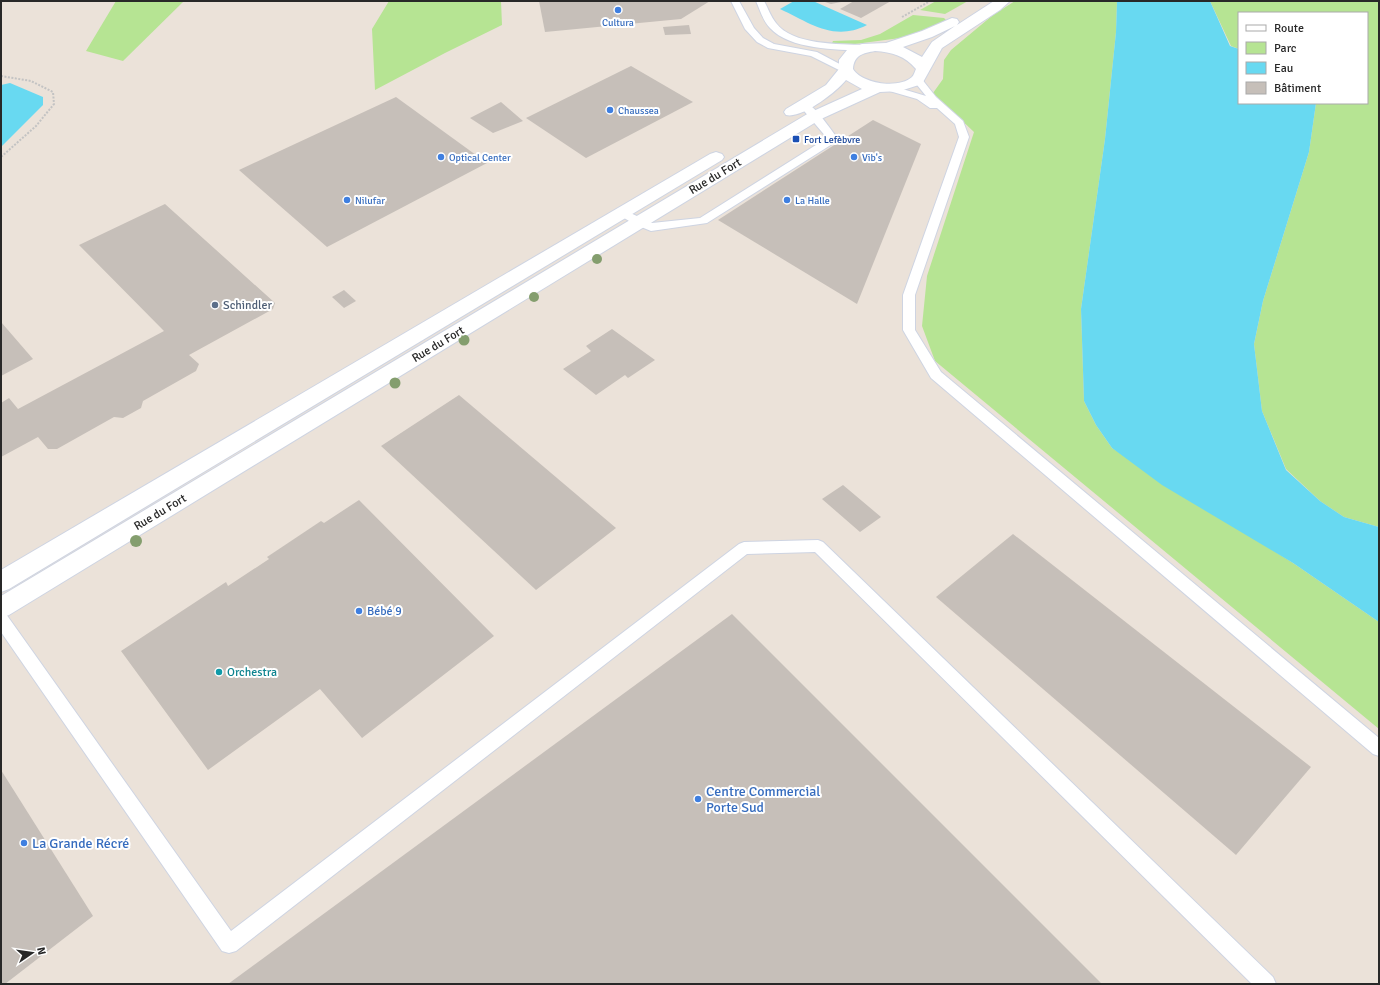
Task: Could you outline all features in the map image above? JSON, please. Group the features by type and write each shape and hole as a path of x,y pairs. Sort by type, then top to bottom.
{"main road":[{"name":"Rue du Fort","path":"884,88 858,81 846,70 845,64 848,57 864,48 889,47 927,34 987,1"},
{"path":"921,73 936,46 1003,1"},
{"name":"Rue du Fort","path":"809,110 884,88 910,85 921,73 919,60 912,54 889,47"},
{"name":"Rue du Fort","path":"1,608 630,218 809,110 831,88 846,70"},
{"name":"Rue du Fort","path":"1,582 630,218"}],"lane":[{"path":"735,1 748,25 760,40 771,46 814,54 846,70"},
{"path":"760,1 773,26 790,38 822,45 864,48"},
{"path":"921,73 933,99 961,127 964,137 908,295 909,330 936,375 1379,748"},
{"path":"884,88 920,97 951,117"},
{"path":"630,218 651,227 703,221 833,139 809,110"},
{"path":"1,619 230,944 744,548 818,546 1266,984"}],"path":[{"path":"1,76 31,81 53,92 54,104 36,126 1,156"}],"green space":[{"path":"116,1 184,1 123,61 86,51"},
{"path":"389,1 501,1 502,25 375,90 372,29"},
{"path":"936,1 968,1 945,14 920,10"},
{"path":"1015,1 1117,1 1116,32 1105,139 1081,309 1084,401 1096,425 1112,448 1293,563 1379,622 1379,729 935,361 922,326 927,276 974,132 933,93 943,79 944,60 951,50 993,15"},
{"path":"1210,1 1379,1 1379,527 1344,517 1320,501 1286,469 1262,411 1254,344 1263,301 1309,152 1316,104 1368,104 1368,12 1238,12 1238,49 1231,46"},
{"path":"913,15 944,18 947,21 908,37 855,44 832,43 833,41 861,40 880,34"}],"water":[{"path":"794,1 813,1 867,25 855,30 844,32 822,29 780,9"},
{"path":"1117,1 1210,1 1230,46 1238,49 1238,104 1316,104 1309,152 1263,301 1254,344 1262,411 1286,470 1320,501 1344,517 1379,527 1379,622 1293,563 1162,485 1112,448 1096,425 1084,401 1081,309 1105,139 1116,32"},
{"path":"10,83 43,97 43,105 1,147 1,85"}],"building":[{"name":"Cultura","path":"539,1 710,1 681,19 545,32"},
{"path":"822,1 846,1 831,4"},
{"path":"854,1 891,1 861,18 840,9"},
{"path":"689,25 691,34 665,35 663,27"},
{"name":"Chaussea","path":"631,66 693,102 586,158 526,118"},
{"path":"396,97 487,163 327,247 239,170"},
{"path":"501,102 523,121 493,133 470,118"},
{"path":"873,120 921,144 857,304 718,220"},
{"path":"165,204 275,303 273,309 189,355 199,364 196,371 143,401 141,408 123,418 114,417 57,449 48,449 38,437 1,457 1,403 9,398 18,409 164,331 79,245"},
{"path":"344,290 356,301 344,308 332,297"},
{"path":"1,322 33,359 1,376"},
{"path":"612,329 655,360 628,378 625,375 596,395 563,369 591,351 586,346"},
{"path":"459,395 616,528 536,590 381,446"},
{"path":"843,485 881,517 860,532 822,499"},
{"name":"Bébé 9","path":"359,500 494,636 362,738 320,689 208,770 121,651 226,582 228,586 269,559 267,557 321,521 324,523"},
{"path":"1013,534 1311,767 1236,855 936,597"},
{"name":"Centre Commercial Porte Sud","path":"732,614 1102,984 228,984"},
{"name":"La Grande Récré","path":"1,770 93,916 5,984 1,984"}],"place":[{"name":"Cultura","path":"618,10"},
{"name":"Chaussea","path":"610,110"},
{"name":"Fort Lefèbvre","path":"796,139"},
{"name":"Optical Center","path":"441,157"},
{"name":"Vib's","path":"854,157"},
{"name":"Nilufar","path":"347,200"},
{"name":"La Halle","path":"787,200"},
{"name":"Schindler","path":"215,305"},
{"name":"Bébé 9","path":"359,611"},
{"name":"Orchestra","path":"219,672"},
{"name":"Centre Commercial Porte Sud","path":"698,799"},
{"name":"La Grande Récré","path":"24,843"}]}
